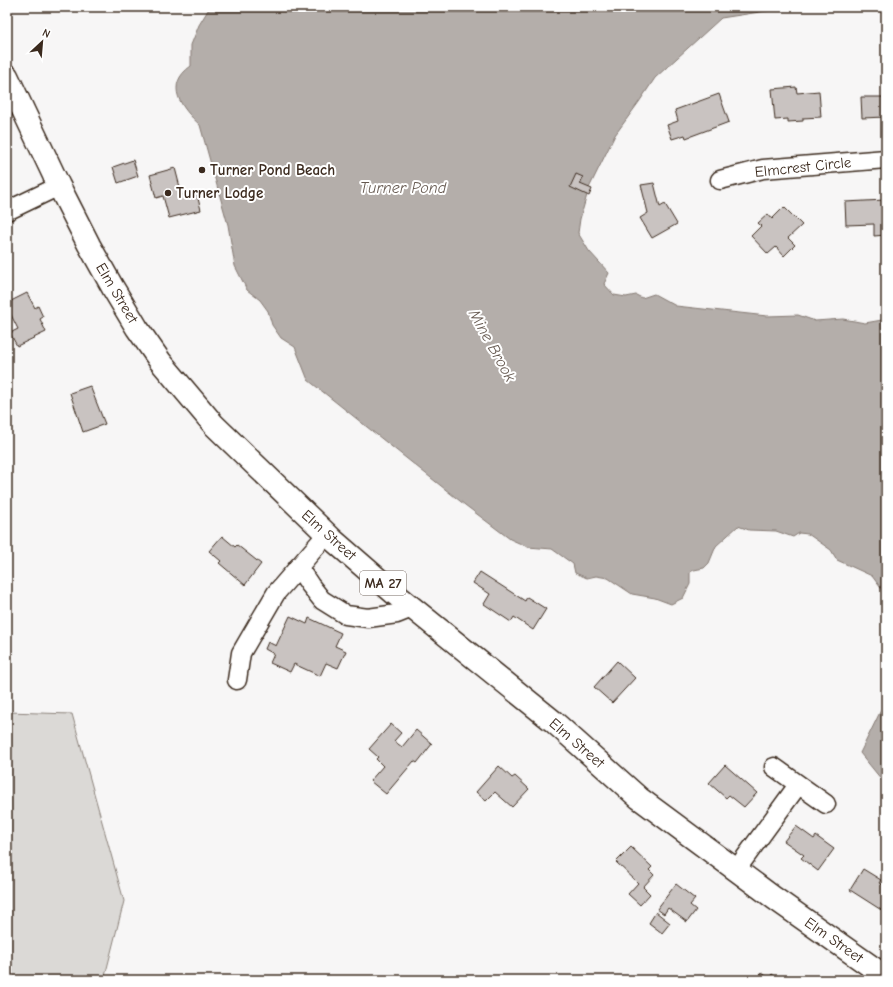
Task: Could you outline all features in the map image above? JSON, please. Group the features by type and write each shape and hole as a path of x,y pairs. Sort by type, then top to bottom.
{"main road":[{"name":"Elm Street","path":"7,76 59,186 113,288 137,328 160,361 214,425 327,534 412,608 554,722 639,798 736,870 886,977"}],"street":[{"name":"Elmcrest Circle","path":"720,180 764,169 886,158"},
{"path":"7,211 59,186"},
{"path":"237,680 241,653 276,593 327,534"},
{"path":"298,567 322,600 346,615 368,618 397,614 412,608"},
{"path":"774,767 826,804"},
{"path":"736,870 798,785"}],"shaded area":[{"path":"7,712 72,714 124,901 104,980 7,980"}],"water":[{"name":"Turner Pond","path":"210,7 792,7 721,18 655,78 615,135 589,188 580,219 578,233 589,251 609,273 604,284 614,295 626,297 636,295 642,298 654,294 676,306 767,316 798,315 815,321 843,319 865,323 886,320 886,595 872,576 837,560 831,550 808,534 799,533 793,537 776,531 749,530 738,526 716,546 709,563 704,568 690,572 690,584 683,598 671,604 655,598 632,594 608,578 596,576 587,578 575,573 573,564 552,549 528,547 510,539 308,380 295,347 281,338 272,325 268,311 260,300 247,290 235,266 228,225 200,125 187,111 178,96 178,81 183,73 191,66 191,45 199,25"},
{"path":"886,700 886,785 860,753"}],"building":[{"path":"796,87 797,93 819,91 821,117 803,118 803,121 788,122 788,119 775,120 772,89"},
{"path":"719,94 729,122 686,138 685,135 672,139 667,125 678,121 675,110"},
{"path":"861,97 886,97 886,117 862,118"},
{"path":"133,160 138,176 118,183 113,167"},
{"name":"Turner Lodge","path":"175,168 182,195 196,191 201,210 169,218 163,196 156,198 150,175"},
{"path":"576,174 583,177 580,184 592,189 589,196 570,187"},
{"path":"654,183 660,207 665,204 677,224 652,238 640,218 648,213 641,185"},
{"path":"885,200 886,235 874,236 874,224 846,225 845,202"},
{"path":"784,207 802,225 788,238 795,245 784,256 776,247 768,254 751,236 761,226 758,223 768,214 772,219"},
{"path":"27,293 35,308 38,306 43,317 40,319 46,332 17,346 10,333 18,329 7,307 7,303"},
{"path":"90,386 105,424 83,432 70,393"},
{"path":"222,536 235,547 237,545 261,564 245,585 219,563 221,561 209,551"},
{"path":"480,572 525,601 527,597 546,609 533,630 514,617 511,622 484,604 490,594 473,583"},
{"path":"290,616 307,624 309,618 341,633 335,646 346,651 338,668 326,663 320,676 294,664 290,672 270,663 274,654 265,649 268,642 276,646"},
{"path":"617,661 635,678 612,703 594,687"},
{"path":"391,724 401,733 394,741 402,747 416,730 432,744 417,763 414,761 386,794 370,781 383,766 376,759 378,757 369,749"},
{"path":"725,765 757,793 744,807 729,795 726,798 709,783"},
{"path":"499,766 512,778 515,776 529,789 512,807 495,792 486,801 476,792"},
{"path":"796,826 814,839 816,836 834,849 818,871 801,858 804,855 784,841"},
{"path":"631,847 652,867 649,870 654,875 643,887 650,894 640,905 628,894 638,883 616,862"},
{"path":"863,869 881,880 879,883 886,887 886,913 850,890"},
{"path":"676,884 695,899 690,905 696,910 687,922 668,908 664,914 657,909"},
{"path":"656,912 670,923 662,933 649,923"},
{"path":"762,973 769,978 772,974 780,980 757,980"}],"place":[{"name":"Turner Pond Beach","path":"202,170"},
{"name":"Turner Lodge","path":"168,193"}],"water label":[{"name":"Mine Brook","path":"493,345"}]}
